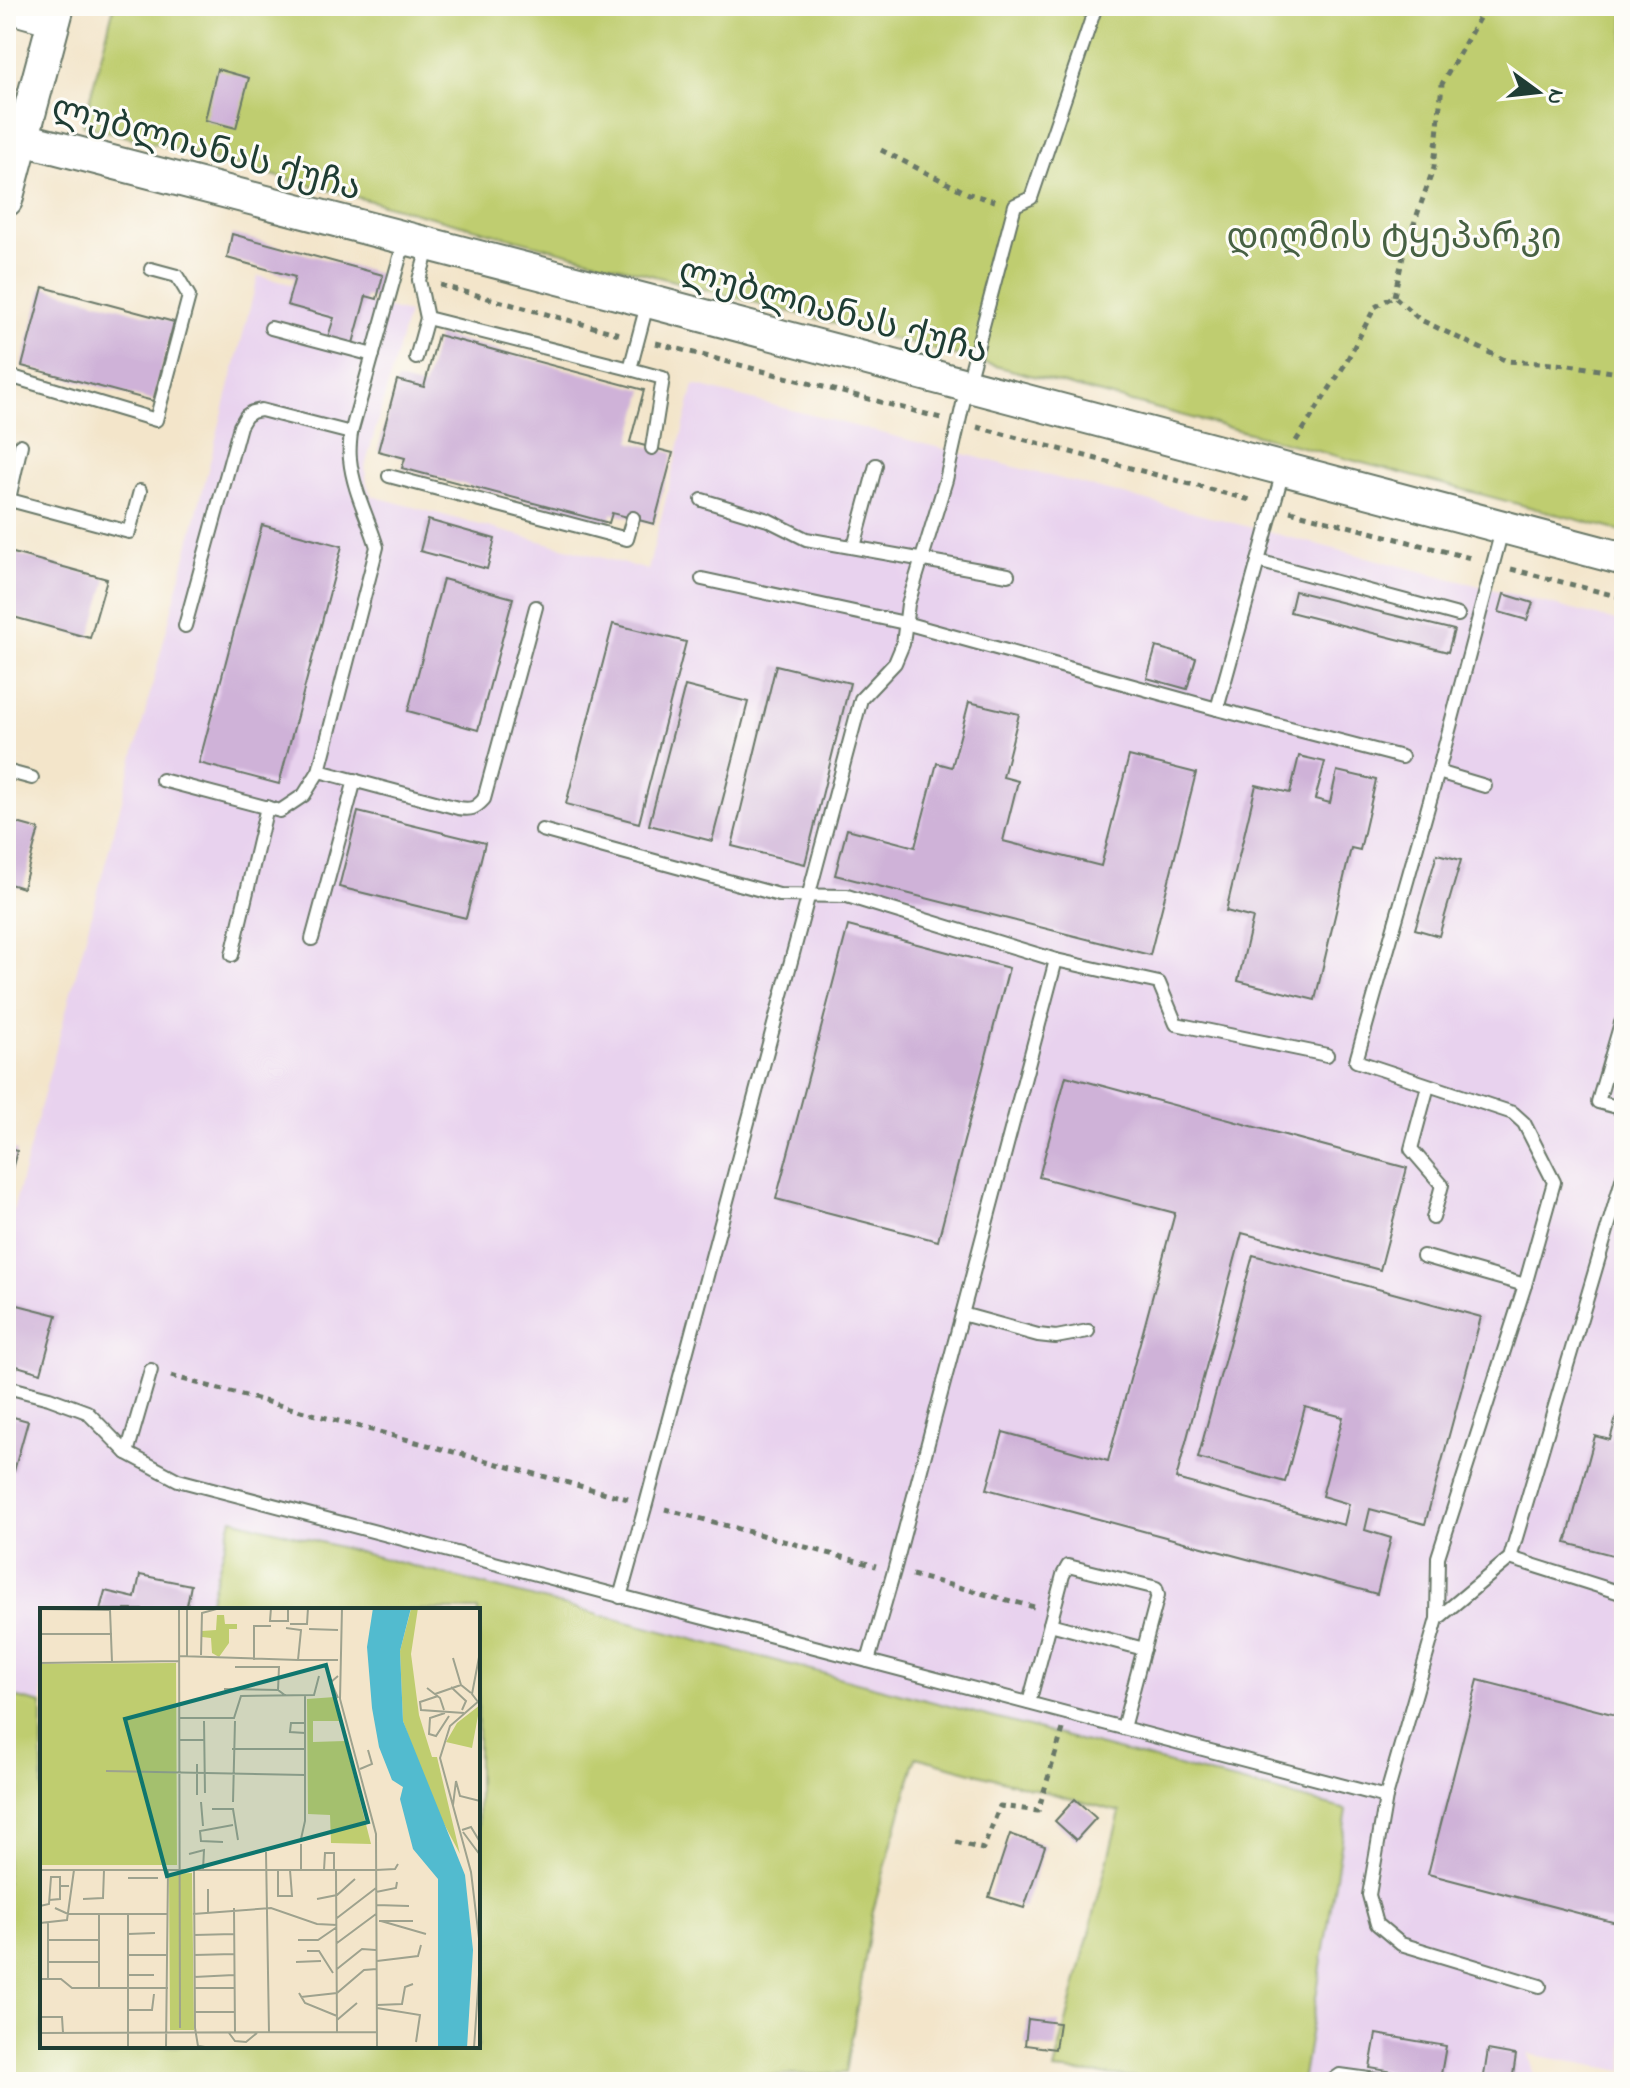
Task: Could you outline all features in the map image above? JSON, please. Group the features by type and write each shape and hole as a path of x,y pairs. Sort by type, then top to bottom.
{"street":[{"path":"6,200 56,12 7,6"},
{"name":"ლუბლიანას ქუჩა","path":"23,139 1624,559"}],"lane":[{"path":"620,1597 861,699 895,663 903,644 908,604 946,480 967,386 1015,205 1031,198 1096,6"},
{"path":"416,358 427,318 419,280 417,242"},
{"path":"162,780 280,811 304,795 319,771 377,547 353,476 349,457 351,433 373,355 417,242"},
{"path":"6,375 156,420 189,296 177,276 151,269"},
{"path":"630,369 648,301"},
{"path":"427,318 663,378 652,448"},
{"path":"271,328 373,355"},
{"path":"185,626 226,472 246,416 261,410 351,433"},
{"path":"21,445 7,499 129,532 140,491"},
{"path":"854,547 876,465"},
{"path":"1217,709 1284,468"},
{"path":"389,476 627,539 633,518"},
{"path":"702,500 768,520 806,539 1008,575"},
{"path":"1503,527 1356,1061 1513,1113 1524,1123 1554,1182 1525,1285 1438,1557 1437,1619 1386,1797 1369,1895 1377,1924 1401,1944 1540,1986"},
{"path":"1258,561 1458,615"},
{"path":"702,579 905,623 1402,757"},
{"path":"319,771 458,808 476,808 484,799 536,607"},
{"path":"6,771 32,778"},
{"path":"1438,772 1485,786"},
{"path":"312,939 355,780"},
{"path":"232,955 267,807"},
{"path":"542,830 779,895 847,896 1056,960 1159,983 1176,1024 1327,1055"},
{"path":"868,1661 1056,960"},
{"path":"1624,1024 1621,1023 1598,1102 1624,1109"},
{"path":"1428,1086 1411,1149 1442,1185 1433,1218"},
{"path":"1437,1619 1510,1558 1624,1173"},
{"path":"1423,1256 1525,1285"},
{"path":"962,1314 1038,1335 1056,1337 1088,1331"},
{"path":"127,1453 151,1370"},
{"path":"11,1388 87,1412 127,1453 178,1480 1386,1797"},
{"path":"1510,1558 1624,1594"},
{"path":"1029,1703 1068,1566 1153,1587 1158,1595 1123,1728"},
{"path":"1052,1618 1144,1649"},
{"path":"1330,2082 1340,2075 1391,2082"}],"path":[{"path":"1284,468 1292,448 1344,366 1375,307 1394,296 1404,252 1434,167 1442,84 1486,6"},
{"path":"881,150 969,194 1015,205"},
{"path":"419,280 1624,598"},
{"path":"1394,296 1419,319 1507,361 1569,365 1624,374"},
{"path":"151,1370 894,1571 1052,1618"},
{"path":"956,1842 983,1849 1000,1806 1038,1811 1068,1713"}],"shaded area":[{"path":"258,276 408,313 365,467 372,496 648,570 694,385 1624,623 1624,2071 1528,2054 1536,2082 1302,2082 1347,1810 233,1519 208,1608 40,1608 40,1704 6,1695 6,1237"}],"green space":[{"name":"დიღმის ტყეპარკი","path":"114,6 1624,6 1624,532 83,125"},
{"path":"232,1519 1347,1810 1302,2082 1196,2082 1054,2070 1120,1812 916,1757 873,1911 846,2073 556,2082 6,2082 6,1695 40,1704 40,2048 480,2048 480,1608 208,1608"}],"building":[{"path":"217,69 249,78 236,128 205,120"},
{"path":"232,234 383,275 377,299 366,296 352,347 327,340 334,318 287,305 295,277 227,258"},
{"path":"43,287 174,322 153,401 22,366"},
{"path":"438,335 644,390 630,442 673,453 654,524 612,513 609,523 402,468 405,458 378,451 397,380 424,387"},
{"path":"428,520 495,539 487,569 420,551"},
{"path":"262,525 342,546 279,784 199,763"},
{"path":"6,551 107,579 90,638 6,615"},
{"path":"443,579 513,598 478,730 408,711"},
{"path":"1295,591 1454,630 1448,652 1290,612"},
{"path":"1504,594 1533,603 1527,620 1499,612"},
{"path":"613,624 686,642 639,823 566,804"},
{"path":"1156,647 1196,658 1187,689 1147,678"},
{"path":"776,665 850,683 805,864 732,846"},
{"path":"685,686 748,702 712,841 649,825"},
{"path":"969,702 1019,714 1003,777 1018,781 1003,841 1101,866 1129,756 1196,773 1150,955 835,875 847,829 915,847 937,763 952,767"},
{"path":"1299,756 1325,762 1315,799 1330,803 1337,771 1376,780 1360,850 1351,848 1315,1000 1238,981 1253,918 1226,911 1256,785 1290,793"},
{"path":"358,812 485,843 466,918 339,887"},
{"path":"6,820 39,829 23,888 6,883"},
{"path":"1437,854 1461,860 1439,936 1415,929"},
{"path":"848,926 1009,968 938,1241 776,1199"},
{"path":"1066,1076 1407,1168 1380,1270 1242,1233 1176,1479 1344,1525 1349,1504 1322,1496 1343,1417 1305,1407 1285,1482 1198,1458 1253,1255 1481,1317 1425,1524 1370,1509 1365,1530 1391,1538 1377,1594 987,1489 1003,1432 1108,1461 1175,1213 1039,1177"},
{"path":"6,1148 17,1151 7,1187 6,1187"},
{"path":"6,1302 57,1315 41,1373 17,1366 7,1403"},
{"path":"1623,1392 1624,1558 1566,1543 1595,1436 1610,1440"},
{"path":"6,1415 28,1421 14,1471 6,1469"},
{"path":"140,1575 191,1585 186,1608 101,1608 105,1591 135,1598"},
{"path":"1478,1680 1624,1717 1624,1925 1428,1874"},
{"path":"1075,1799 1096,1818 1076,1840 1055,1821"},
{"path":"1010,1834 1045,1846 1024,1908 989,1897"},
{"path":"1028,2019 1059,2023 1055,2049 1025,2045"},
{"path":"1376,2034 1446,2046 1440,2080 1370,2068"},
{"path":"1488,2050 1516,2055 1512,2082 1483,2082"}]}
